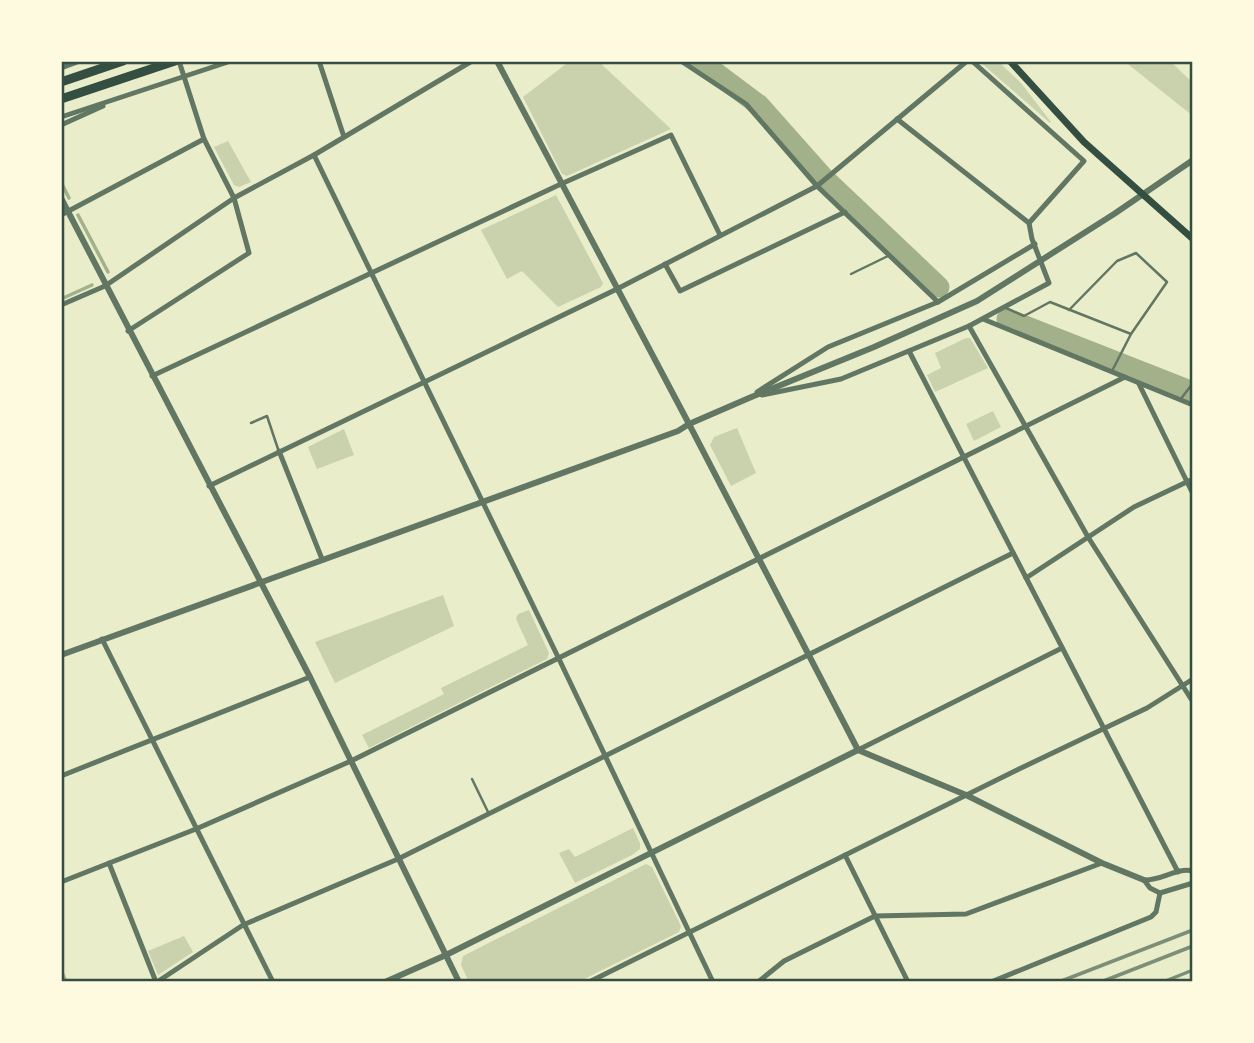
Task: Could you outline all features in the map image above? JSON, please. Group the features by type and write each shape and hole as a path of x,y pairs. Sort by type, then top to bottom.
{"highway":[{"path":"61,82 123,61"},
{"path":"61,99 177,61"}],"main road":[{"path":"1010,61 1084,142 1193,239"}],"street":[{"path":"61,68 80,61"},
{"path":"128,331 248,253 234,198 204,139 177,61"},
{"path":"61,117 231,61"},
{"path":"318,61 344,137"},
{"path":"61,305 105,286 234,198 314,155 472,61"},
{"path":"497,61 690,424 858,750 966,795 1102,863 1144,880 1159,879 1193,869"},
{"path":"681,61 746,104 845,212 939,302"},
{"path":"209,486 617,289 819,184 969,61 1084,161 1029,223"},
{"path":"61,125 127,95"},
{"path":"749,398 841,379 969,326 1049,283 1029,223 897,119"},
{"path":"152,376 671,135 720,235"},
{"path":"65,213 204,139"},
{"path":"314,155 713,982"},
{"path":"61,654 678,431 749,398 874,347 976,301 1114,214 1193,160"},
{"path":"61,198 65,213 310,677 459,982"},
{"path":"665,264 680,291 845,212"},
{"path":"749,398 828,347 939,302 1035,244"},
{"path":"983,319 1113,369 1138,383 1193,405"},
{"path":"969,326 1088,537 1193,702"},
{"path":"909,351 1180,871"},
{"path":"61,882 196,830 351,761 1125,377"},
{"path":"1138,383 1190,480 1193,494"},
{"path":"279,451 322,559"},
{"path":"1026,578 1134,508 1190,480"},
{"path":"108,863 156,982 243,925 398,859 1013,553"},
{"path":"102,639 273,982"},
{"path":"385,982 446,955 1062,648"},
{"path":"61,776 310,677"},
{"path":"589,982 1147,708 1193,678"},
{"path":"845,855 908,982"},
{"path":"758,982 784,961 875,916 966,914 1102,863"},
{"path":"1144,880 1150,888 1160,893 1193,883"},
{"path":"991,982 1151,917 1156,912 1160,893"}],"lane":[{"path":"1069,310 1116,261 1136,253 1167,282 1131,334 1113,369"},
{"path":"851,274 890,255"},
{"path":"1005,307 1024,316 1049,302 1131,334"},
{"path":"1181,400 1191,384"},
{"path":"251,423 267,416 279,451"},
{"path":"472,779 489,814"}],"green space":[{"path":"570,61 598,61 671,129 567,176 562,174 523,97"},
{"path":"979,61 998,61 1021,83 1051,122 1050,123"},
{"path":"1124,61 1170,61 1193,83 1193,116"},
{"path":"228,141 251,182 239,187 234,185 214,147"},
{"path":"556,195 603,283 601,287 558,307 522,271 507,279 481,230"},
{"path":"970,338 988,368 935,392 927,375 941,368 935,353"},
{"path":"993,411 1001,427 974,441 966,424"},
{"path":"737,428 756,473 731,486 710,445 714,437"},
{"path":"344,429 354,455 317,469 308,447"},
{"path":"443,595 454,626 335,683 315,642"},
{"path":"529,610 549,653 547,659 369,748 362,735 444,694 441,688 528,645 516,619 518,614"},
{"path":"633,828 640,849 575,883 559,853 569,849 575,857"},
{"path":"646,864 652,867 681,926 679,932 578,982 469,982 461,965 463,956"},
{"path":"184,936 193,952 158,975 148,951"}],"waterway":[{"path":"700,61 759,105 823,177 939,287"},
{"path":"61,182 69,198"},
{"path":"78,215 108,272"},
{"path":"61,299 92,285"},
{"path":"1007,319 1193,392"},
{"path":"61,970 66,982"}],"railway":[{"path":"1059,982 1193,930"},
{"path":"1101,982 1193,946"},
{"path":"1163,982 1193,970"}]}
